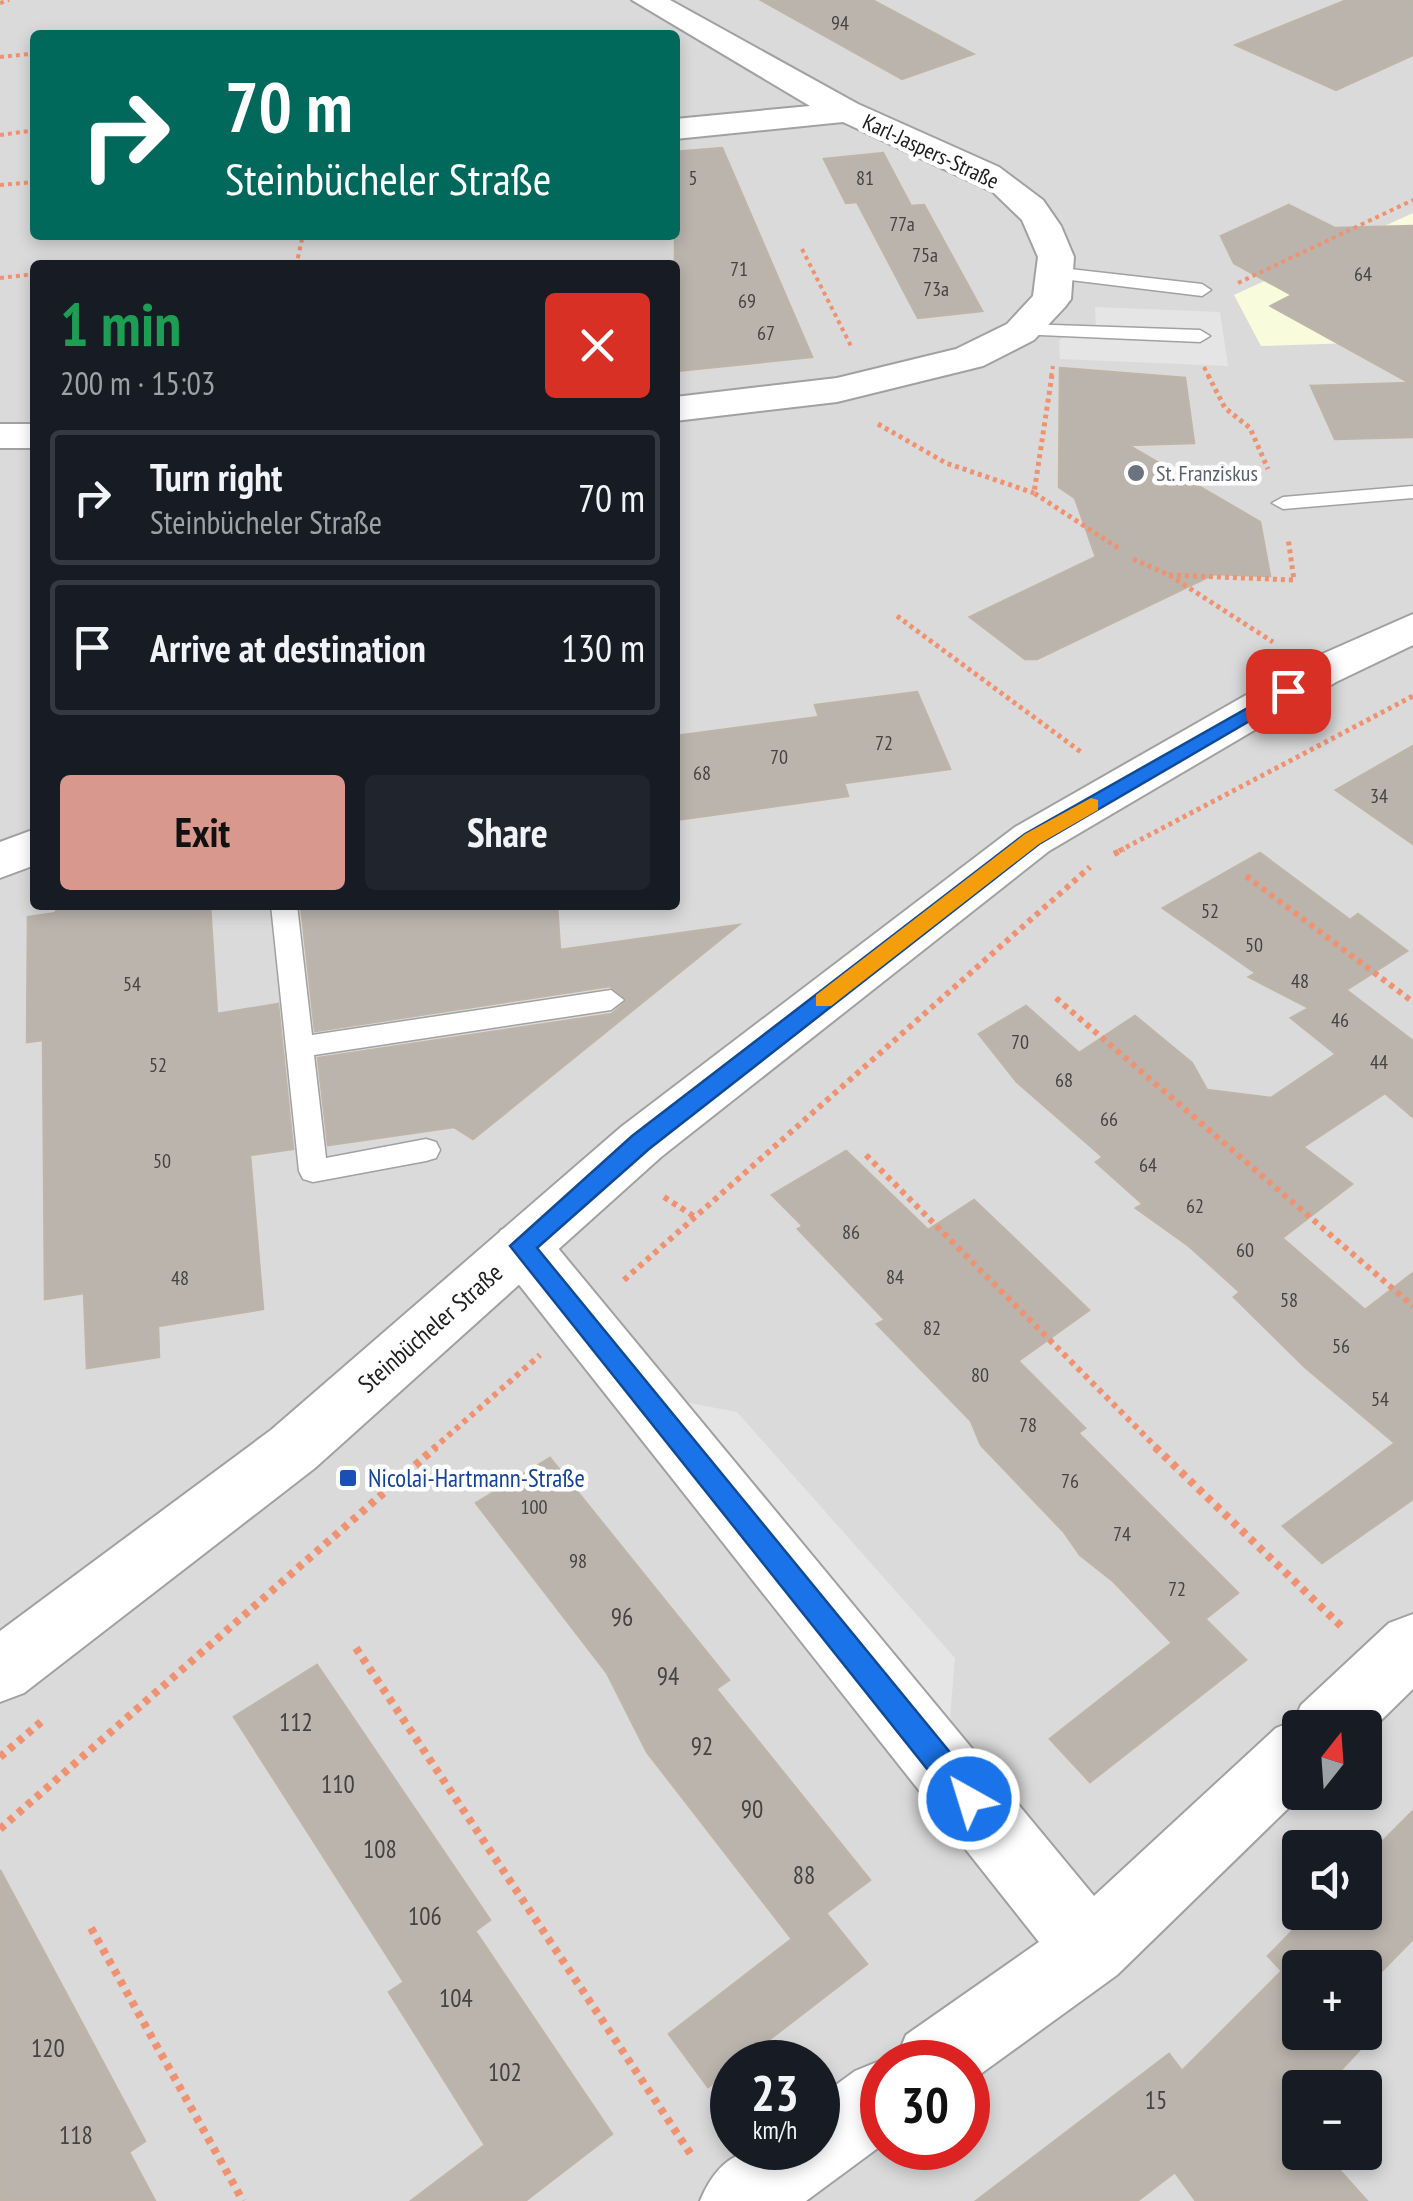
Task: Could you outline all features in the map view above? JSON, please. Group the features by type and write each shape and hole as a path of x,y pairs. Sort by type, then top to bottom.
{"street":[{"name":"Karl-Jaspers-Straße","path":"648,0 848,112 1007,186 1050,231 1060,274"},
{"path":"680,129 848,112"},
{"path":"680,408 825,394 948,367 1024,330 1053,302 1060,274"},
{"path":"0,436 30,436"},
{"name":"Steinbücheler Straße","path":"0,1671 293,1449 640,1142 1032,839 1320,672 1413,628"},
{"path":"0,861 30,848"},
{"path":"522,1246 1091,1950"},
{"path":"1344,1710 1400,1657"},
{"path":"964,2040 1091,1950 1282,1768"},
{"path":"720,2185 757,2170"}],"lane":[{"path":"1060,274 1202,290"},
{"path":"1024,330 1200,336"},
{"path":"1283,503 1413,492"},
{"path":"285,910 313,1171 426,1150"},
{"path":"299,1047 611,1000"}],"path":[{"path":"0,3 9,0"},
{"path":"0,57 30,54"},
{"path":"0,134 29,132"},
{"path":"0,185 30,182"},
{"path":"1202,290 1240,283 1413,200"},
{"path":"802,249 870,384"},
{"path":"0,278 30,275"},
{"path":"1169,575 1294,580 1283,503 1250,428 1225,408 1205,369 1200,336"},
{"path":"1034,493 1052,364"},
{"path":"825,394 946,463 1034,493 1118,548"},
{"path":"1133,559 1169,575 1320,672"},
{"path":"897,616 1126,785"},
{"path":"0,1830 1091,866 1413,696"},
{"path":"1246,876 1413,1002"},
{"path":"1056,998 1413,1306"},
{"path":"866,1154 1126,1418 1400,1657"},
{"path":"652,1209 680,1184"},
{"path":"356,1648 720,2185"},
{"path":"0,1757 45,1719"},
{"path":"91,1928 243,2201"}],"shaded area":[{"path":"0,0 1413,0 1413,2201 0,2201"},
{"path":"1413,213 1413,341 1261,346 1234,295"},
{"path":"1095,307 1220,312 1228,366 1060,359 1059,341 1075,325 1096,328"},
{"path":"658,1397 737,1412 955,1658 949,1731"}],"building":[{"path":"761,0 872,0 973,54 902,79"},
{"path":"1347,0 1413,0 1413,55 1336,90 1236,45"},
{"path":"722,148 812,357 680,370 680,260 675,260 675,240 680,240 680,152"},
{"path":"883,153 911,206 924,205 982,311 918,318 857,202 846,203 824,159"},
{"path":"1289,205 1335,228 1413,226 1413,437 1335,439 1311,386 1410,383 1271,306 1292,295 1234,263 1221,236"},
{"path":"1060,368 1185,378 1194,443 1128,445 1260,522 1270,576 1214,574 1037,659 1025,659 970,617 1096,557 1075,498 1059,487"},
{"path":"917,692 950,769 844,783 848,796 680,819 680,735 819,717 815,705"},
{"path":"1413,746 1413,844 1336,790"},
{"path":"1260,853 1350,920 1358,914 1407,951 1346,990 1413,1041 1413,1117 1385,1093 1303,1147 1352,1184 1282,1238 1365,1310 1413,1273 1413,1499 1322,1563 1283,1526 1395,1443 1305,1367 1234,1297 1240,1292 1189,1246 1136,1208 1143,1204 1096,1162 1103,1157 1016,1081 979,1034 1026,1006 1079,1053 1135,1016 1192,1063 1207,1090 1271,1098 1336,1054 1291,1018 1309,1008 1249,977 1256,973 1163,908"},
{"path":"210,910 217,1014 278,1004 293,1149 250,1155 263,1309 158,1326 159,1357 87,1368 84,1293 45,1299 43,1040 27,1042 28,917"},
{"path":"302,910 557,910 560,950 738,925 473,1139 454,1127 328,1145 318,1058 612,1014 628,1000 610,986 315,1031"},
{"path":"846,1151 928,1230 974,1200 1089,1310 1018,1361 1085,1428 1078,1433 1238,1593 1205,1619 1246,1660 1090,1782 1050,1739 1172,1643 1113,1581 1080,1555 1064,1532 981,1445 971,1421 877,1324 885,1320 798,1229 803,1226 772,1195"},
{"path":"550,1458 729,1680 716,1689 870,1880 826,1913 867,1964 769,2040 710,2040 708,2087 669,2034 792,1939 647,1752 607,1673 476,1503"},
{"path":"317,1665 490,1920 475,1931 612,2134 525,2201 411,2201 485,2145 389,1992 404,1982 234,1717"},
{"path":"1413,1811 1413,1939 1382,1971 1382,1950 1282,1950 1282,1971 1268,1956 1293,1930 1382,1930 1382,1842"},
{"path":"0,1870 145,2141 129,2152 155,2201 0,2201"},
{"path":"1282,1971 1282,2050 1359,2050 1341,2070 1282,2070 1282,2170 1339,2170 1367,2201 1196,2201 1175,2172 1137,2201 976,2201 1169,2054 1182,2071"}],"slow traffic":[{"path":"824,1000 1032,839 1091,805"}],"place":[{"name":"St. Franziskus","path":"1136,473"},
{"name":"Nicolai-Hartmann-Straße","path":"348,1478"}],"route":[{"path":"969,1799 522,1246 640,1142 1032,839 1288,691"}]}
